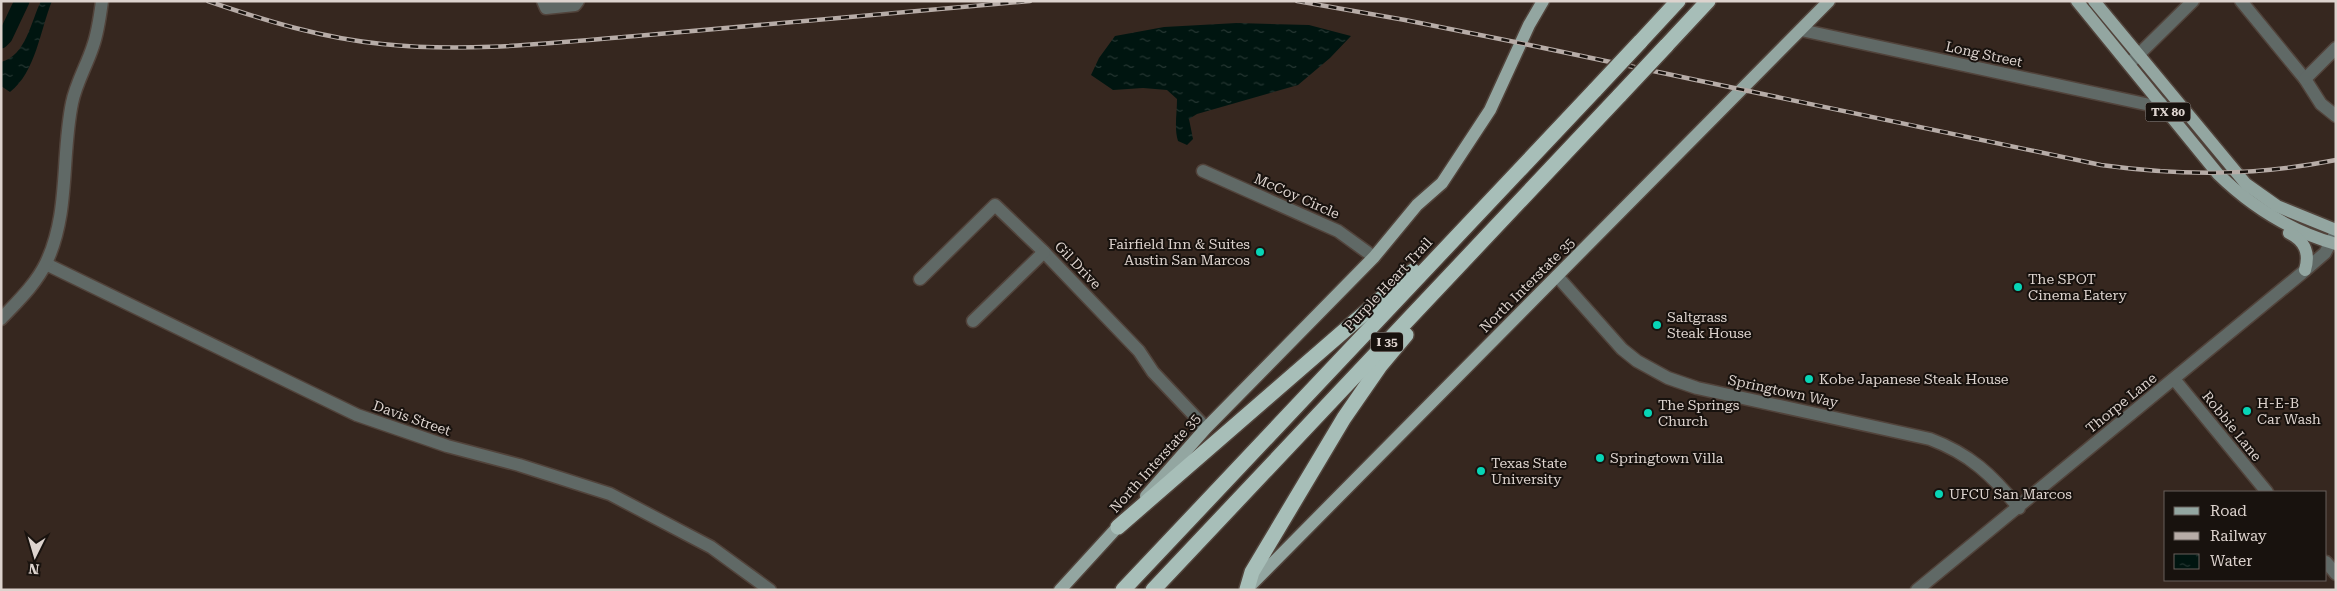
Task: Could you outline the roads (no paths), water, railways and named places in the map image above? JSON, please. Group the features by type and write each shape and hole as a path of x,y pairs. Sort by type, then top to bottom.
{"highway":[{"name":"Purple Heart Trail","path":"1123,590 1678,1"},
{"name":"I 35","path":"1153,590 1708,1"},
{"path":"1247,589 1252,572 1362,390 1403,339 1446,293 1514,207"},
{"path":"1118,527 1384,294 1457,235"}],"main road":[{"name":"North Interstate 35","path":"1060,590 1206,428 1374,257 1417,206 1442,183 1490,110 1529,25 1543,1"},
{"name":"North Interstate 35","path":"1247,589 1829,1"},
{"name":"TX 80","path":"2077,1 2133,59 2246,184 2277,206 2335,237"},
{"path":"2086,1 2110,20"},
{"name":"TX 80","path":"2094,1 2110,20 2161,103 2218,174 2235,190 2284,225 2335,237"},
{"path":"2267,214 2276,225 2298,237 2304,244 2307,256 2305,270"}],"street":[{"path":"1,319 32,285 46,264 60,218 65,140 72,100 93,46 102,1"},
{"path":"543,1 546,8 576,5 578,1"},
{"path":"2133,59 2193,1"},
{"path":"2241,1 2305,79 2321,104 2336,116"},
{"name":"Long Street","path":"1802,30 2150,104 2161,103"},
{"path":"2305,79 2336,48"},
{"name":"McCoy Circle","path":"1203,171 1338,231 1374,257"},
{"name":"Gil Drive","path":"920,279 995,205 1044,252 1139,351 1153,372 1206,428"},
{"name":"Thorpe Lane","path":"1917,590 2019,508 2305,270 2325,253 2335,237"},
{"path":"973,321 1044,252"},
{"name":"Davis Street","path":"46,264 357,415 447,446 518,465 610,494 711,547 770,590"},
{"name":"Springtown Way","path":"1557,276 1622,349 1650,369 1697,388 1930,439 1958,451 1987,471 2019,508"},
{"name":"Robbie Lane","path":"2174,379 2266,491"},
{"path":"2327,563 2336,574"}],"water":[{"path":"41,1 52,1 32,62 19,84 10,92 1,86 1,62 16,53 22,45"},
{"path":"1237,23 1309,25 1351,36 1330,58 1298,85 1197,114 1189,119 1193,139 1187,145 1178,141 1176,126 1177,99 1167,90 1143,88 1113,90 1091,75 1099,58 1115,36 1164,27"}],"waterway":[{"path":"1,41 5,37 22,1"}],"railway":[{"path":"208,1 273,22 338,38 414,47 446,48 572,41 1030,1"},
{"path":"1297,1 1520,43 2101,165 2160,171 2218,173 2276,169 2336,160"}],"place":[{"name":"Fairfield Inn & Suites Austin San Marcos","path":"1260,252"},
{"name":"The SPOT Cinema Eatery","path":"2018,287"},
{"name":"Saltgrass Steak House","path":"1657,325"},
{"name":"Kobe Japanese Steak House","path":"1809,379"},
{"name":"H-E-B Car Wash","path":"2247,411"},
{"name":"The Springs Church","path":"1648,413"},
{"name":"Springtown Villa","path":"1600,458"},
{"name":"Texas State University","path":"1481,471"},
{"name":"UFCU San Marcos","path":"1939,494"}]}
